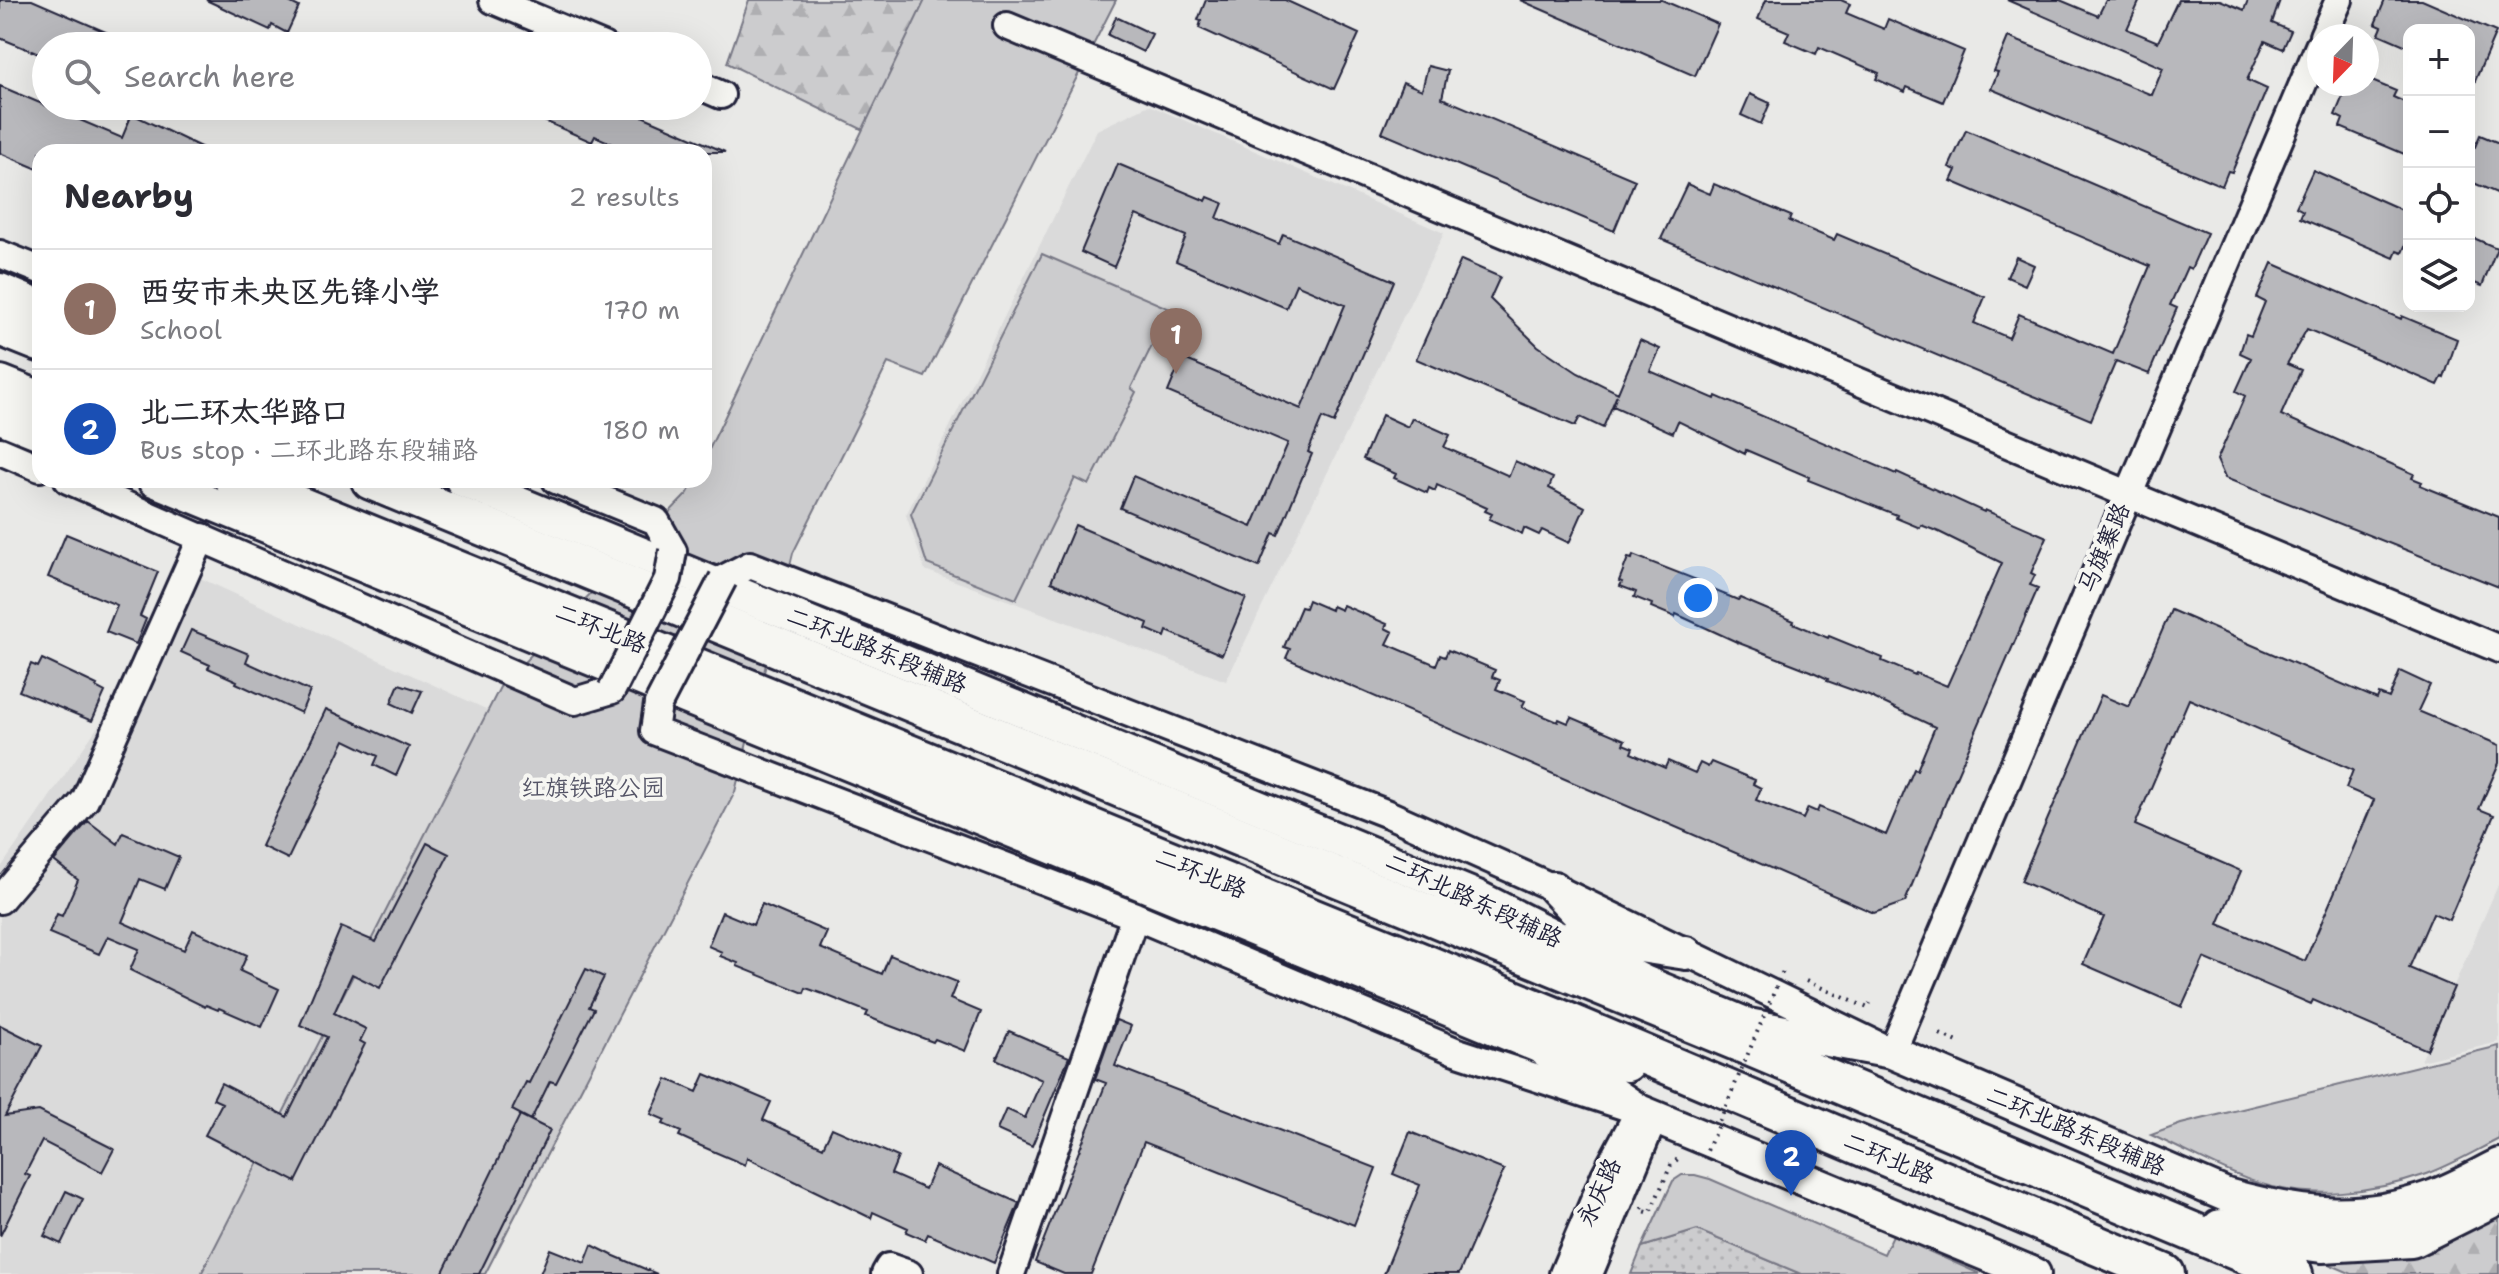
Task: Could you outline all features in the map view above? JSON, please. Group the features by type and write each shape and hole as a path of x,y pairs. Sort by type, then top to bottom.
{"highway":[{"path":"0,326 32,339"},
{"path":"0,385 32,398"},
{"name":"二环北路","path":"255,488 1428,966 2162,1273"},
{"name":"二环北路","path":"390,488 1690,1022 2293,1274"},
{"path":"1428,966 1553,1052 1675,1068"},
{"path":"1644,982 1690,1022 1748,1025"},
{"path":"2155,1218 2322,1243 2411,1238 2499,1194"}],"main road":[{"path":"0,290 32,304"},
{"path":"0,417 32,430"},
{"path":"174,488 1553,1052 1646,1114 2034,1274"},
{"name":"二环北路东段辅路","path":"482,488 1461,889 1644,982 1748,1025 1892,1052 2226,1195 2270,1208 2326,1216 2384,1209 2432,1197 2499,1165"},
{"path":"1554,888 1644,982"},
{"path":"1545,931 1686,953"}],"street":[{"path":"493,0 570,32"},
{"path":"2328,24 2339,0"},
{"path":"1007,26 2499,649"},
{"name":"马旗寨路","path":"1892,1052 2307,74"},
{"path":"0,254 32,267"},
{"path":"0,451 32,465"},
{"path":"87,488 575,701 612,690 668,579 673,551 656,521 576,488"},
{"path":"0,900 85,800 202,537"},
{"path":"1646,1114 1455,1051 1135,916 654,731 658,704 723,579 750,565 1388,814 1554,888 1892,1052"},
{"path":"1011,1274 1135,916"},
{"name":"永庆路","path":"1563,1274 1605,1175 1646,1114"},
{"name":"永庆路","path":"1589,1274 1646,1114"},
{"path":"885,1274 889,1267 909,1274"}],"path":[{"path":"1693,1153 1704,1158 1783,971"},
{"path":"1940,1034 1960,1043"},
{"path":"1650,1213 1671,1165 1686,1153"}],"shaded area":[{"path":"1149,105 1444,233 1226,681 925,570 906,515 1097,130"},
{"path":"200,578 558,742 293,1274 0,1274 0,869"},
{"path":"2499,883 2499,1042 2421,1061"}],"green space":[{"path":"749,0 936,0 902,149 727,63"},
{"name":"红旗铁路公园","path":"925,0 1116,0 925,377 888,363 793,553 735,792 485,1274 201,1274 500,687 690,488 712,488 712,443"},
{"path":"1042,254 1170,309 1131,388 1136,392 1089,485 1075,478 1016,599 927,564 911,514"},
{"path":"2499,1046 2499,1139 2406,1181 2340,1192 2295,1191 2252,1181 2151,1135 2181,1124"},
{"path":"1682,1175 1710,1179 1884,1254 1893,1235 1980,1274 1801,1274 1697,1230 1642,1247 1673,1181"},
{"path":"2499,1203 2499,1274 2352,1274 2310,1256"},
{"path":"1697,1230 1801,1274 1631,1274 1642,1247"}],"building":[{"path":"0,0 32,0 106,32 32,32 32,51 0,38"},
{"path":"206,0 285,0 299,7 287,32 272,25 270,30"},
{"path":"1206,0 1285,0 1359,34 1334,89 1199,28 1201,21 1198,20"},
{"path":"1520,0 1662,0 1718,24 1695,76"},
{"path":"1766,0 1841,0 1850,4 1846,13 1884,29 1888,19 1964,51 1943,102 1907,87 1905,92 1876,79 1879,73 1819,47 1816,54 1785,41 1789,32 1758,19"},
{"path":"2007,0 2060,0 2098,16 2106,0 2140,0 2127,29 2158,42 2178,0 2220,0 2244,10 2248,0 2280,0 2272,23 2291,31 2283,49 2265,41 2247,80 2267,89 2232,172 2228,171 2222,186 1991,89 1998,72 1994,71 2008,37 2152,95 2163,68"},
{"path":"2385,0 2422,0 2496,32 2475,81 2475,24 2403,24 2403,44 2379,34 2382,27 2375,24"},
{"path":"1116,17 1152,34 1143,52 1108,35"},
{"path":"1428,66 1448,71 1442,98 1635,180 1614,231 1382,133 1403,82 1422,90"},
{"path":"2379,84 2396,91 2393,97 2403,101 2403,153 2340,127 2343,119 2335,115 2343,96 2379,96"},
{"path":"0,86 32,100 32,120 80,120 122,138 130,120 144,120 194,144 32,144 32,167 0,153"},
{"path":"1750,94 1770,103 1761,124 1741,115"},
{"path":"542,120 651,120 707,144 613,144 595,136 592,142"},
{"path":"1966,130 2207,233 2170,305 2177,308 2149,374 2116,361 2091,420 1661,239 1687,184 1710,194 1714,184 1791,216 1789,221 1834,240 1837,234 1985,297 1974,323 2009,338 2019,314 2113,354 2150,266 1951,181 1956,170 1949,167"},
{"path":"2480,135 2499,143 2499,194 2475,184 2475,147"},
{"path":"1118,164 1206,201 1208,197 1223,203 1217,218 1279,244 1283,234 1394,281 1334,423 1322,418 1308,452 1312,454 1278,535 1273,533 1259,567 1120,508 1133,476 1252,527 1288,443 1168,392 1182,358 1301,409 1345,305 1296,284 1286,308 1176,261 1186,236 1136,215 1114,267 1081,252"},
{"path":"2313,170 2403,210 2403,251 2397,251 2394,258 2300,218 2303,211 2296,207"},
{"path":"2475,239 2497,248 2482,286 2475,283"},
{"path":"2016,257 2034,265 2025,285 2007,277"},
{"path":"1461,260 1500,277 1490,299 1538,346 1578,373 1618,393 1640,340 1660,349 1650,371 2047,537 2031,573 2035,575 2030,585 2038,588 1905,902 1874,913 1286,658 1290,649 1284,647 1301,607 1305,608 1308,600 1331,610 1332,606 1341,610 1343,605 1387,624 1385,628 1393,632 1387,644 1436,665 1440,655 1445,657 1448,650 1495,670 1492,677 1500,680 1496,689 1525,701 1522,707 1558,722 1559,719 1568,723 1571,717 1625,740 1623,744 1633,748 1631,753 1665,768 1668,761 1695,773 1700,763 1708,767 1711,762 1755,780 1753,784 1761,788 1756,800 1803,819 1808,808 1817,812 1819,807 1886,835 1914,769 1917,770 1935,727 1869,696 1827,681 1811,671 1676,614 1675,617 1651,607 1652,604 1634,597 1636,592 1620,586 1628,558 1632,559 1633,555 1707,584 1706,587 1738,600 1740,598 1828,638 1883,658 1882,661 1947,686 2002,563 1939,532 1896,518 1897,515 1808,480 1809,477 1746,450 1745,454 1678,421 1673,433 1613,406 1617,395 1603,428 1580,417 1575,426 1416,359"},
{"path":"2272,263 2401,319 2402,316 2457,339 2444,378 2438,385 2307,329 2287,364 2301,370 2281,415 2414,474 2412,478 2422,482 2420,485 2499,517 2499,587 2225,478 2217,460 2245,396 2236,391 2251,358 2240,353 2246,334 2251,336 2265,302 2257,298"},
{"path":"1382,415 1408,427 1412,418 1450,435 1444,447 1509,476 1515,461 1553,478 1549,488 1585,507 1569,543 1542,530 1539,535 1524,528 1522,534 1489,519 1492,514 1485,511 1487,508 1437,485 1435,491 1429,488 1427,493 1363,459"},
{"path":"1075,525 1246,598 1222,655 1167,631 1165,637 1146,629 1148,623 1051,582"},
{"path":"66,534 158,572 140,616 146,619 136,644 106,632 117,605 48,577"},
{"path":"2171,610 2377,699 2379,694 2389,698 2400,671 2430,685 2418,711 2499,745 2499,763 2479,809 2494,815 2449,920 2433,913 2409,968 2454,987 2427,1050 2313,1000 2311,1004 2204,958 2182,1007 2083,964 2104,917 2021,881 2101,695 2129,707","holes":["2189,699 2353,770 2346,788 2374,800 2305,961 2218,924 2241,871 2135,825"]},
{"path":"191,630 249,654 246,662 310,691 301,713 236,683 208,668 210,665 181,652"},
{"path":"42,659 97,685 105,692 92,721 19,691 31,664 38,667"},
{"path":"399,684 422,691 412,713 391,703"},
{"path":"326,709 409,747 396,776 374,765 378,756 345,740 288,859 261,846"},
{"path":"88,821 118,844 123,833 179,857 165,889 140,879 122,922 184,950 193,930 247,955 240,971 279,989 262,1027 219,1008 205,1007 130,970 139,949 108,936 99,954 49,933 57,914 62,916 78,880 54,861"},
{"path":"427,843 449,854 380,988 352,974 334,1013 366,1029 360,1041 365,1044 296,1182 205,1135 222,1103 213,1099 221,1083 287,1117 327,1037 300,1025 341,927 376,942"},
{"path":"762,904 827,932 820,948 882,974 890,955 957,982 950,999 981,1012 965,1051 888,1025 866,1016 868,1012 823,994 806,988 804,993 737,966 738,963 720,956 722,952 708,946 722,912 753,925"},
{"path":"586,969 604,977 589,1007 594,1009 556,1083 550,1081 531,1120 512,1110 526,1082 529,1083"},
{"path":"1116,1020 1131,1026 1115,1066 1376,1168 1354,1225 1144,1142 1091,1274 1064,1274 1035,1262 1106,1083 1095,1079"},
{"path":"0,1025 42,1046 5,1116 39,1111 114,1149 102,1172 42,1141 25,1174 30,1176 0,1236"},
{"path":"1009,1031 1069,1057 1032,1146 997,1130 1006,1109 1025,1118 1042,1080 996,1059"},
{"path":"705,1074 771,1102 763,1120 823,1147 832,1128 898,1157 891,1174 925,1189 935,1166 1019,1203 994,1263 928,1234 925,1240 906,1232 908,1228 873,1212 871,1218 747,1158 745,1165 701,1146 679,1136 681,1132 663,1124 665,1120 651,1114 667,1079 697,1092"},
{"path":"520,1115 550,1130 479,1274 442,1274"},
{"path":"1410,1132 1504,1170 1459,1274 1384,1274 1420,1185 1393,1174"},
{"path":"66,1191 83,1199 61,1244 44,1236"},
{"path":"592,1245 657,1274 540,1274 550,1249 585,1263"}],"place":[{"name":"西安市未央区先锋小学","path":"1176,374"},
{"name":"北二环太华路口","path":"1791,1196"}]}
